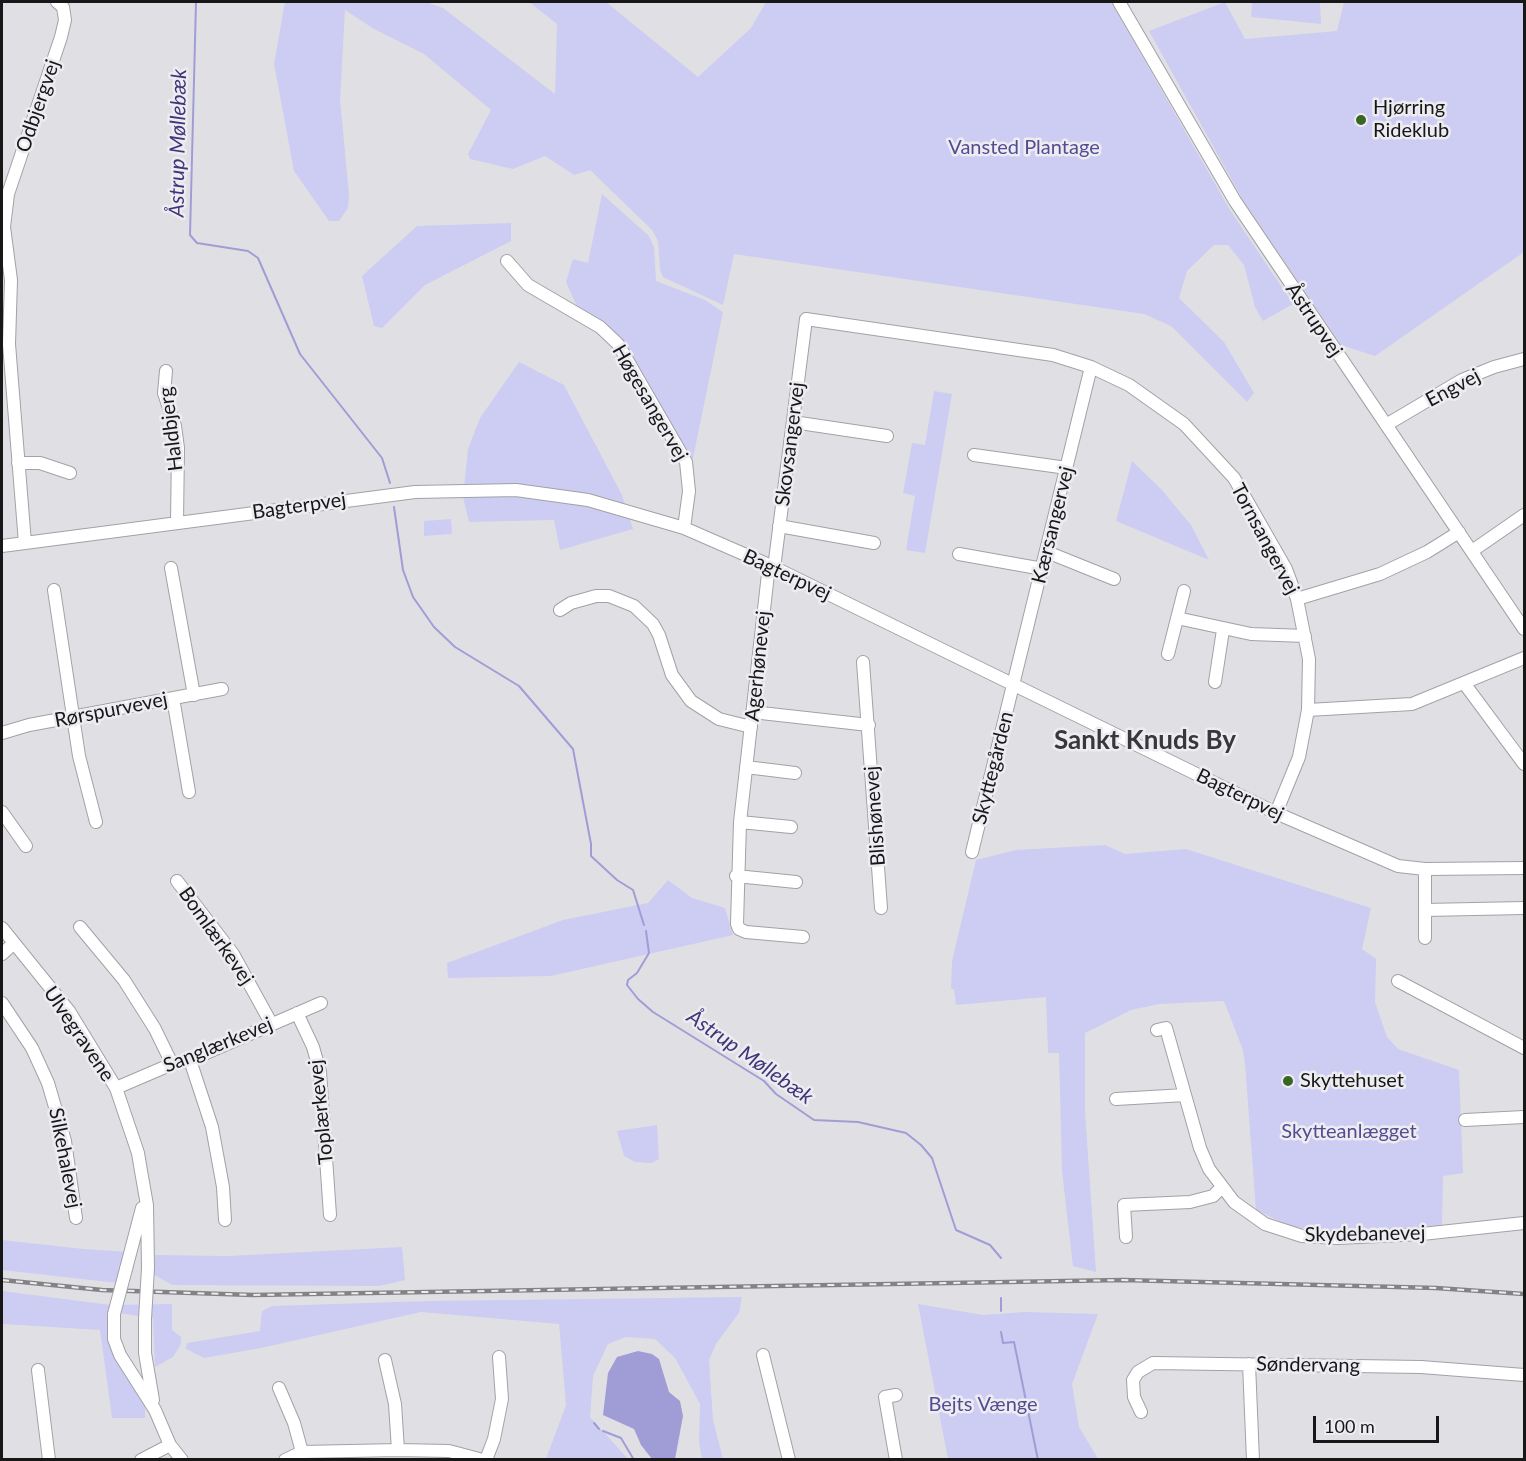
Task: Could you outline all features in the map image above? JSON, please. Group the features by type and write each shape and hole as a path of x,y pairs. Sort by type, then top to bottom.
{"street":[{"name":"Odbjergvej","path":"25,543 5,344 11,280 4,247 4,227 8,194 62,38 65,20 63,7 57,2"},
{"name":"Åstrupvej","path":"1119,2 1235,201 1524,628"},
{"name":"Høgesangervej","path":"507,261 528,285 600,327 618,344 686,462 689,491 684,528"},
{"name":"Tornsangervej","path":"806,319 1006,347 1053,355 1091,367 1129,385 1155,402 1184,424 1210,450 1234,478 1286,569 1297,599 1305,636 1309,668 1308,710 1299,758 1276,813"},
{"name":"Skovsangervej","path":"771,566 779,526 806,319"},
{"name":"Engvej","path":"1386,425 1462,380 1494,367 1524,359"},
{"name":"Kærsangervej","path":"1014,683 1091,367"},
{"name":"Haldbjerg","path":"166,371 164,393 175,426 178,448 177,522"},
{"path":"793,422 887,436"},
{"path":"974,455 1067,468"},
{"path":"18,463 40,463 70,473"},
{"name":"Bagterpvej","path":"2,546 362,497 474,489 516,490 588,500 684,528 771,566 1276,813 1398,866 1425,869 1524,868"},
{"path":"1472,551 1524,515"},
{"path":"779,526 874,543"},
{"path":"1297,599 1380,574 1427,552 1460,532"},
{"path":"1047,552 1114,579"},
{"path":"959,554 1043,569"},
{"name":"Agerhønevej","path":"771,566 740,822 736,876 737,924 739,929 803,938"},
{"path":"171,568 194,695"},
{"path":"54,590 69,679 72,717 85,786 96,822"},
{"path":"1168,654 1184,591"},
{"path":"560,610 583,598 596,596 616,598 634,606 653,624 660,635 672,675 692,701 719,719 751,727"},
{"path":"1177,618 1223,630 1281,637 1305,636"},
{"path":"1215,682 1223,630"},
{"path":"1308,710 1412,704 1524,658"},
{"name":"Blishønevej","path":"863,662 881,908"},
{"name":"Skyttegården","path":"972,852 1014,683"},
{"path":"1464,683 1524,764"},
{"name":"Rørspurvevej","path":"2,733 72,717 222,689"},
{"path":"173,698 189,792"},
{"path":"752,712 869,725"},
{"path":"746,767 795,773"},
{"path":"2,812 26,846"},
{"path":"740,822 790,827"},
{"path":"1425,869 1425,938"},
{"path":"736,876 796,882"},
{"name":"Bomlærkevej","path":"177,881 233,954 271,1023"},
{"path":"1425,910 1524,908"},
{"name":"Ulvegravene","path":"2,927 69,1011 116,1088 138,1153 147,1205 148,1268 145,1353 155,1410"},
{"path":"80,927 124,981 154,1028 172,1064"},
{"path":"2,954 14,943"},
{"path":"1398,981 1524,1048"},
{"name":"Silkehalevej","path":"2,1003 32,1048 48,1083 65,1141 76,1218"},
{"name":"Sanglærkevej","path":"116,1088 172,1064 190,1060 321,1003"},
{"name":"Toplærkevej","path":"297,1013 314,1047 320,1072 330,1215"},
{"name":"Skydebanevej","path":"1157,1030 1166,1028 1200,1148 1221,1188 1249,1215 1266,1224 1302,1236 1338,1238 1422,1234 1524,1223"},
{"path":"190,1060 212,1126 225,1220"},
{"path":"1116,1098 1185,1095"},
{"path":"1464,1120 1524,1117"},
{"name":"Ulvegravene","path":"143,1186 139,1227 114,1314 114,1339 120,1355 155,1410 170,1445 182,1460"},
{"path":"1126,1237 1124,1205 1190,1202 1212,1196 1221,1188"},
{"path":"764,1355 789,1460"},
{"path":"285,1460 302,1452 449,1450 484,1460 496,1429 502,1399 499,1357"},
{"path":"385,1360 395,1404 398,1450"},
{"name":"Søndervang","path":"1141,1412 1132,1389 1138,1372 1144,1366 1153,1363 1450,1368 1524,1375"},
{"path":"1249,1364 1253,1460"},
{"path":"38,1370 49,1460"},
{"path":"279,1388 294,1424 302,1452"},
{"path":"896,1460 885,1398 897,1395"},
{"path":"141,1460 170,1445"}],"green space":[{"name":"Vansted Plantage","path":"285,2 426,2 443,8 555,94 557,24 529,2 606,2 698,77 751,28 766,2 1111,2 1230,210 1293,304 1263,321 1255,307 1244,265 1228,245 1214,245 1187,271 1179,298 1224,342 1254,393 1247,402 1171,326 1144,314 734,254 723,305 663,277 660,270 658,241 652,230 590,170 574,175 545,156 513,169 470,159 468,154 491,110 424,54 374,29 345,10 340,99 349,195 348,208 339,221 329,221 294,171 274,64"},
{"name":"Hjørring Rideklub","path":"1225,2 1245,39 1337,31 1344,2 1524,2 1524,252 1375,356 1341,345 1243,200 1149,31"},
{"path":"1252,2 1320,2 1321,24 1251,17"},
{"path":"602,194 649,236 654,247 656,281 705,300 723,312 693,458 688,460 623,344 578,309 566,282 573,259 588,263"},
{"path":"511,223 511,241 425,285 382,328 374,326 362,276 417,226"},
{"path":"519,362 564,385 622,495 633,529 560,550 554,520 469,522 463,497 468,449 480,418"},
{"path":"934,391 952,394 925,553 906,550 915,496 903,493 912,443 925,445"},
{"path":"1132,461 1161,489 1191,525 1209,560 1116,521"},
{"path":"451,519 452,534 424,536 424,521"},
{"name":"Skytteanlægget","path":"1105,845 1125,854 1186,849 1371,908 1362,949 1376,959 1375,1002 1387,1037 1398,1049 1459,1070 1463,1173 1443,1176 1442,1226 1320,1231 1290,1226 1256,1210 1243,1050 1224,1001 1159,1004 1131,1010 1085,1033 1085,1112 1096,1272 1073,1266 1062,1171 1059,1053 1048,1053 1046,997 956,1005 954,989 951,989 952,961 976,860 1016,850"},
{"path":"668,880 692,898 725,908 733,935 551,976 448,978 447,963 563,920 648,903"},
{"path":"657,1125 659,1159 652,1163 635,1162 624,1156 617,1131"},
{"path":"2,1240 128,1252 118,1283 2,1270"},
{"path":"402,1247 405,1280 379,1286 173,1285 154,1275 155,1255 228,1256"},
{"path":"2,1291 111,1305 172,1304 172,1330 181,1337 181,1344 173,1357 155,1367 153,1318 111,1312 108,1327 145,1400 145,1418 112,1418 100,1330 2,1324"},
{"path":"742,1297 739,1313 716,1344 709,1360 713,1420 723,1459 702,1459 699,1443 700,1404 675,1358 655,1339 626,1337 608,1344 593,1376 590,1417 629,1460 546,1459 566,1405 559,1324 421,1312 261,1348 204,1358 186,1349 187,1343 260,1331 262,1311 272,1306 428,1301"},
{"name":"Bejts Vænge","path":"918,1304 983,1315 1024,1312 1098,1314 1072,1384 1079,1427 1098,1459 948,1459"}],"shaded area":[{"path":"638,1351 652,1354 659,1359 669,1392 680,1401 683,1416 675,1459 652,1459 641,1445 634,1429 603,1415 608,1373 617,1357"}],"waterway":[{"name":"Åstrup Møllebæk","path":"196,2 190,235 197,243 248,251 258,258 300,354 382,458 390,483"},
{"name":"Åstrup Møllebæk","path":"394,507 403,570 413,597 434,627 455,647 519,686 573,749 591,844 591,856 617,880 633,890 644,925"},
{"name":"Åstrup Møllebæk","path":"646,931 649,953 637,973 628,980 627,985 638,999 653,1012 764,1081 776,1094 814,1120 858,1122 906,1133 932,1158 956,1230 990,1245 1001,1258"},
{"name":"Åstrup Møllebæk","path":"1001,1298 1001,1311"},
{"name":"Åstrup Møllebæk","path":"1001,1332 1003,1343 1014,1342 1038,1460"},
{"path":"594,1423 599,1429"},
{"path":"603,1431 621,1438 634,1460"}],"railway":[{"path":"2,1280 102,1290 253,1295 1123,1280 1436,1288 1524,1294"}],"place":[{"name":"Hjørring Rideklub","path":"1361,120"},
{"name":"Skyttehuset","path":"1288,1081"}],"district":[{"name":"Sankt Knuds By","path":"1145,741"}]}
